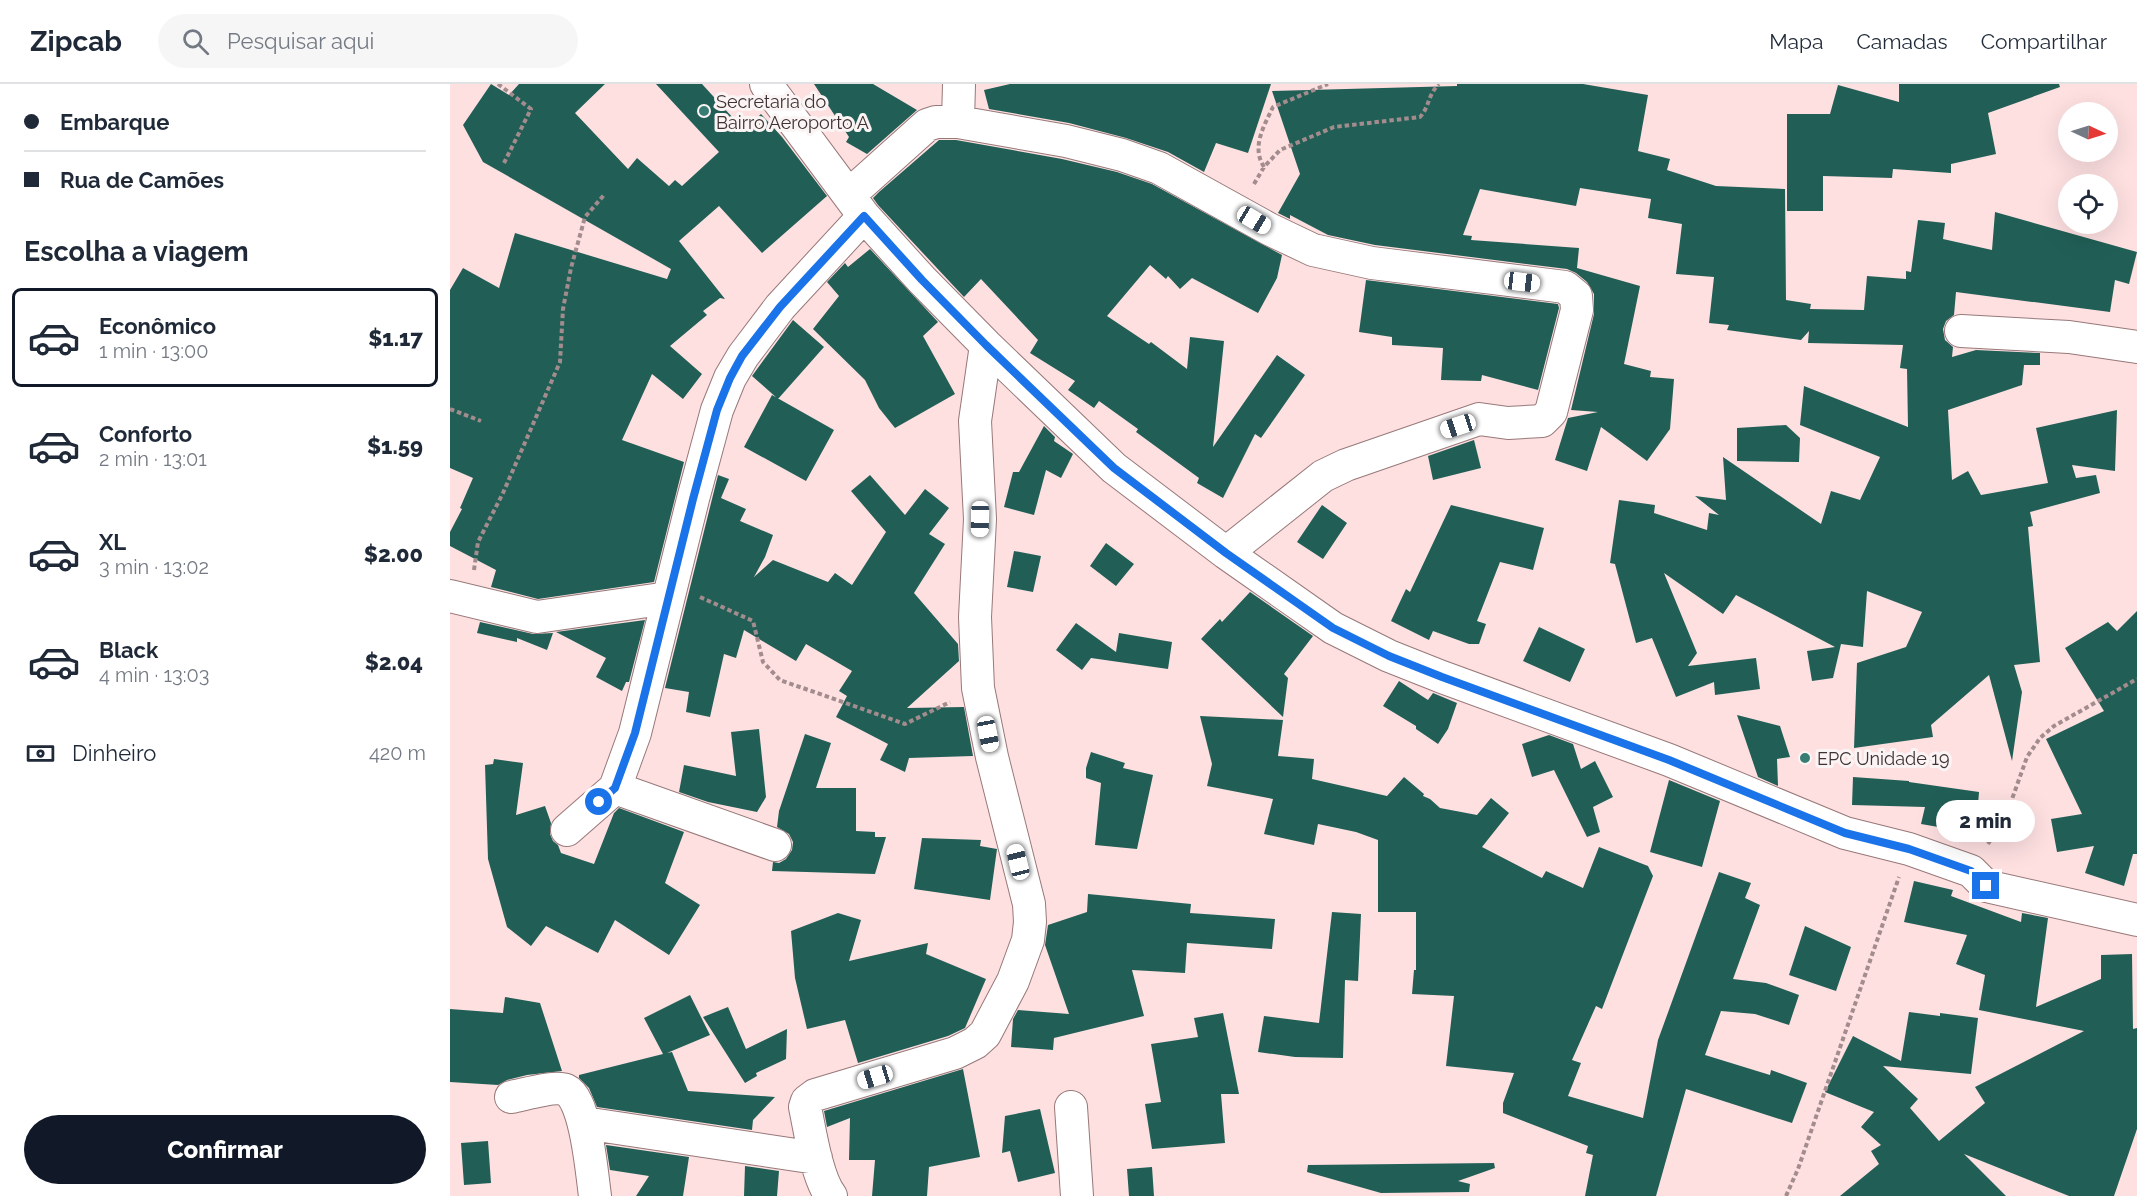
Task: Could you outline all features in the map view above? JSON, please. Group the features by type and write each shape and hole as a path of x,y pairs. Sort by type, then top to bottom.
{"street":[{"path":"766,84 856,206 922,280 1114,468 1226,553 1333,628 1389,656 1679,764 1845,833 1909,849 1971,871 1986,886 2137,920"},
{"path":"958,122 959,84"},
{"path":"567,830 615,788 635,733 714,422 730,378 742,356 856,206 927,125 936,122 958,122 1066,141 1122,155 1159,168 1239,210 1269,229 1314,250 1372,263 1565,287 1576,296 1577,310 1551,412 1542,421 1508,423 1479,419 1346,465 1323,476 1226,553"},
{"path":"1961,331 2069,337 2137,347"},
{"path":"831,1196 826,1190 816,1158 805,1107 809,1098 955,1053 975,1043 985,1034 1013,981 1028,940 1029,904 992,757 978,688 975,617 980,519 975,421 986,345"},
{"path":"460,598 537,617 670,591"},
{"path":"615,788 776,845"},
{"path":"511,1098 558,1088 572,1095 584,1122 595,1196"},
{"path":"1071,1107 1077,1196"},
{"path":"584,1122 816,1158"}],"path":[{"path":"498,84 531,109 504,163"},
{"path":"1264,167 1258,159 1259,135 1273,107 1328,84"},
{"path":"1239,210 1264,167 1280,150 1334,127 1420,117 1426,110 1430,93 1438,84"},
{"path":"460,598 478,542 508,482 560,362 563,309 571,268 585,217 604,195"},
{"path":"450,409 481,421"},
{"path":"670,591 753,621 763,662 780,680 878,716 905,724 978,688"},
{"path":"1971,871 2006,816 2027,757 2040,738 2054,726 2137,679"},
{"path":"1786,1196 1798,1170 1909,849"}],"building":[{"path":"491,84 509,95 519,84 605,84 575,113 628,169 637,158 669,186 675,180 682,186 719,152 656,84 702,84 744,130 761,114 782,137 827,196 762,253 719,206 679,241 725,299 720,298 703,311 707,315 670,346 702,374 683,399 652,374 622,440 684,462 654,582 538,599 491,587 496,570 450,546 450,532 462,509 460,508 473,478 450,468 450,290 463,268 499,288 515,233 667,279 671,269 483,162 463,125"},
{"path":"814,84 873,84 917,110 867,154 846,142 849,137"},
{"path":"1010,84 1271,84 1248,153 1216,143 1204,172 1168,152 1126,138 1069,123 989,109 984,90"},
{"path":"1457,84 1583,84 1648,95 1638,151 1670,159 1667,170 1716,186 1785,189 1786,300 1811,304 1810,309 1864,310 1867,276 1906,279 1906,271 1911,272 1918,220 1945,223 1943,239 1992,250 1995,212 2058,230 2058,234 2073,234 2137,252 2129,284 2115,280 2110,312 1956,292 1954,315 1946,321 1943,329 1945,340 1953,347 1952,357 1976,350 2040,353 2040,365 2024,365 2022,385 1948,410 1952,480 1968,471 1981,495 2048,483 2036,428 2117,410 2115,471 2072,465 2076,478 2096,475 2100,493 2030,512 2033,526 2028,527 2040,662 2014,665 2022,692 2012,761 1989,675 1931,725 1933,737 1854,748 1857,663 1906,647 1922,612 1867,591 1863,647 1841,644 1833,678 1812,681 1807,651 1835,647 1736,595 1723,614 1664,573 1697,653 1688,666 1756,658 1760,689 1715,695 1714,682 1676,697 1652,638 1636,643 1615,564 1610,563 1619,500 1655,505 1654,513 1707,530 1709,513 1719,515 1695,496 1726,500 1723,457 1821,524 1831,491 1860,500 1880,457 1800,425 1804,386 1908,427 1907,369 1900,368 1903,345 1808,343 1809,331 1801,340 1727,330 1729,325 1709,323 1714,277 1676,274 1682,224 1648,218 1651,199 1580,188 1576,206 1480,189 1463,235 1472,236 1471,240 1579,248 1577,268 1640,286 1624,364 1651,371 1650,377 1674,379 1670,429 1647,461 1601,427 1587,471 1555,460 1568,418 1598,412 1571,410 1594,314 1594,294 1587,282 1567,269 1375,245 1328,235 1290,215 1290,219 1278,213 1300,174 1272,91 1457,86"},
{"path":"1899,84 2059,84 2060,87 1988,113 1996,154 1951,164 1951,173 1893,169 1892,178 1823,176 1823,211 1787,211 1787,114 1830,114 1838,85 1899,102"},
{"path":"939,140 956,140 1062,159 1117,172 1152,184 1282,255 1277,278 1258,313 1192,278 1180,289 1168,276 1166,279 1150,265 1107,316 1149,344 1151,342 1187,369 1190,337 1224,341 1213,447 1277,355 1305,375 1261,438 1255,434 1223,498 1197,483 1199,478 1136,432 1138,429 1099,401 1094,408 1068,390 1075,381 1030,353 1038,340 981,279 964,297 878,205 873,198"},
{"path":"870,249 938,322 923,336 955,394 895,428 879,408 865,380 813,329 839,296 827,282 845,263 848,267"},
{"path":"1366,280 1558,304 1559,308 1538,390 1482,375 1481,381 1441,380 1443,348 1392,345 1392,337 1359,332"},
{"path":"793,320 824,347 778,399 752,376"},
{"path":"772,395 834,430 806,481 744,447"},
{"path":"1786,425 1800,438 1799,462 1737,461 1737,428"},
{"path":"1044,426 1055,437 1054,441 1073,454 1061,478 1046,470 1034,515 1004,507 1013,472 1019,472"},
{"path":"1474,440 1481,468 1433,480 1428,456"},
{"path":"718,475 729,479 721,498 746,509 740,521 773,535 754,577 773,560 828,582 835,573 852,585 886,532 851,491 870,475 905,515 925,489 949,508 929,534 945,544 914,593 958,644 959,661 907,708 964,707 973,756 909,758 905,772 880,760 888,744 836,717 847,696 839,691 852,671 806,644 796,661 744,630 736,658 724,654 710,717 686,712 689,692 665,688"},
{"path":"1322,505 1347,523 1323,559 1297,542"},
{"path":"1451,505 1544,528 1533,570 1500,562 1477,621 1486,624 1479,644 1469,644 1433,631 1429,640 1391,621 1406,589 1410,592"},
{"path":"1106,543 1134,564 1116,586 1090,566"},
{"path":"1014,551 1041,556 1033,592 1007,587"},
{"path":"1250,592 1313,636 1284,674 1288,678 1283,717 1201,639 1220,619 1222,622"},
{"path":"2137,611 2137,854 2133,854 2124,886 2085,873 2094,846 2057,852 2051,819 2082,814 2046,739 2104,711 2065,648 2108,622 2117,631"},
{"path":"645,620 629,682 626,682 622,691 596,677 606,658 556,632"},
{"path":"480,622 533,634 553,633 547,650 517,638 517,642 477,633"},
{"path":"1076,623 1116,652 1119,633 1172,642 1168,669 1091,658 1082,670 1056,650"},
{"path":"1539,627 1585,649 1570,682 1523,661"},
{"path":"1399,681 1428,700 1433,693 1457,703 1448,729 1438,744 1416,729 1416,726 1383,706"},
{"path":"1737,715 1780,726 1790,757 1777,759 1778,786 1758,777"},
{"path":"1200,716 1283,720 1278,756 1314,759 1312,779 1387,796 1404,777 1424,794 1423,796 1440,808 1477,815 1491,798 1509,813 1482,847 1542,878 1546,871 1583,888 1599,847 1648,866 1653,876 1602,1009 1596,1006 1572,1060 1581,1063 1568,1096 1643,1118 1658,1040 1719,872 1751,883 1745,898 1760,905 1733,979 1766,983 1799,995 1789,1025 1755,1014 1721,1011 1705,1055 1770,1075 1771,1070 1807,1083 1792,1123 1686,1089 1656,1196 1585,1196 1593,1155 1586,1153 1588,1146 1503,1113 1503,1103 1514,1073 1446,1066 1454,996 1412,994 1414,970 1416,970 1416,912 1378,912 1378,840 1356,832 1318,824 1314,845 1264,834 1273,799 1207,786 1212,764"},
{"path":"759,729 766,797 757,812 708,802 679,792 684,765 736,776 731,732"},
{"path":"805,734 831,743 816,788 856,788 856,831 875,832 875,837 886,837 875,874 772,871 773,862 779,863 786,859 792,850 793,842 789,834 777,827 779,811"},
{"path":"1549,735 1573,744 1581,769 1595,761 1613,797 1593,807 1600,832 1587,837 1554,770 1532,777 1522,744"},
{"path":"1091,752 1125,763 1123,768 1153,775 1137,849 1095,845 1101,783 1086,778 1086,768"},
{"path":"494,759 523,763 516,815 545,806 551,823 550,834 561,853 594,864 614,813 619,808 684,832 665,883 700,905 669,955 615,920 598,953 546,926 531,946 507,927 488,859 485,765 493,764"},
{"path":"1853,777 1909,781 1979,792 1976,830 1950,827 1950,829 1921,824 1925,807 1852,805"},
{"path":"1669,780 1720,801 1702,867 1650,852"},
{"path":"922,838 981,840 980,846 997,849 990,900 914,889"},
{"path":"1914,881 1953,890 1951,896 2021,922 2022,913 2048,918 2036,1007 2101,979 2101,955 2132,954 2133,1029 2137,1028 2137,1129 2114,1196 2069,1196 1964,1154 2006,1196 1840,1196 1879,1164 1871,1151 1881,1145 1861,1127 1874,1112 1825,1092 1853,1036 1901,1061 1909,1012 1978,1018 1971,1074 1883,1066 1918,1099 1910,1108 1939,1141 1985,1103 1975,1087 2084,1031 1979,1010 1985,975 1956,964 1967,935 1904,922"},
{"path":"1088,894 1191,904 1190,913 1275,919 1272,949 1187,943 1185,973 1132,970 1144,1016 1054,1038 1053,1050 1011,1047 1013,1019 1018,1010 1069,1014 1045,945 1048,925 1087,912"},
{"path":"1332,912 1361,914 1358,981 1345,980 1343,1058 1295,1057 1258,1052 1264,1016 1319,1023"},
{"path":"838,913 861,920 849,961 928,943 926,954 986,979 965,1028 948,1036 858,1063 845,1020 807,1029 795,978 791,931"},
{"path":"1805,926 1851,947 1836,991 1789,975"},
{"path":"690,995 710,1035 667,1053 672,1052 688,1091 775,1097 753,1120 752,1130 597,1107 589,1088 579,1078 579,1075 663,1054 644,1018"},
{"path":"505,997 540,1003 562,1071 527,1075 498,1085 450,1082 450,1009 503,1013"},
{"path":"728,1007 746,1049 787,1029 786,1059 756,1073 757,1076 745,1083 703,1017"},
{"path":"1223,1013 1239,1094 1221,1094 1225,1143 1152,1149 1145,1104 1161,1102 1151,1044 1198,1037 1194,1018"},
{"path":"963,1069 980,1157 929,1167 927,1196 872,1196 875,1160 849,1160 850,1118 827,1127 824,1111"},
{"path":"1040,1109 1055,1173 1018,1182 1010,1151 1002,1153 1005,1116"},
{"path":"488,1141 491,1183 464,1185 461,1143"},
{"path":"606,1145 689,1157 683,1196 636,1196 649,1176 610,1170"},
{"path":"1494,1163 1495,1168 1458,1181 1470,1184 1469,1192 1381,1193 1307,1172 1308,1165"},
{"path":"745,1166 779,1171 777,1196 744,1196"},
{"path":"1152,1167 1154,1196 1129,1196 1127,1169"}],"place":[{"name":"Secretaria do Bairro Aeroporto A","path":"704,111"},
{"name":"EPC Unidade 19","path":"1805,758"}],"route":[{"path":"599,802 615,788 635,733 693,499 717,410 730,378 742,356 780,307 864,216 922,280 986,345 1114,468 1226,553 1333,628 1389,656 1669,760 1845,833 1909,849 1971,871 1986,886"}]}
